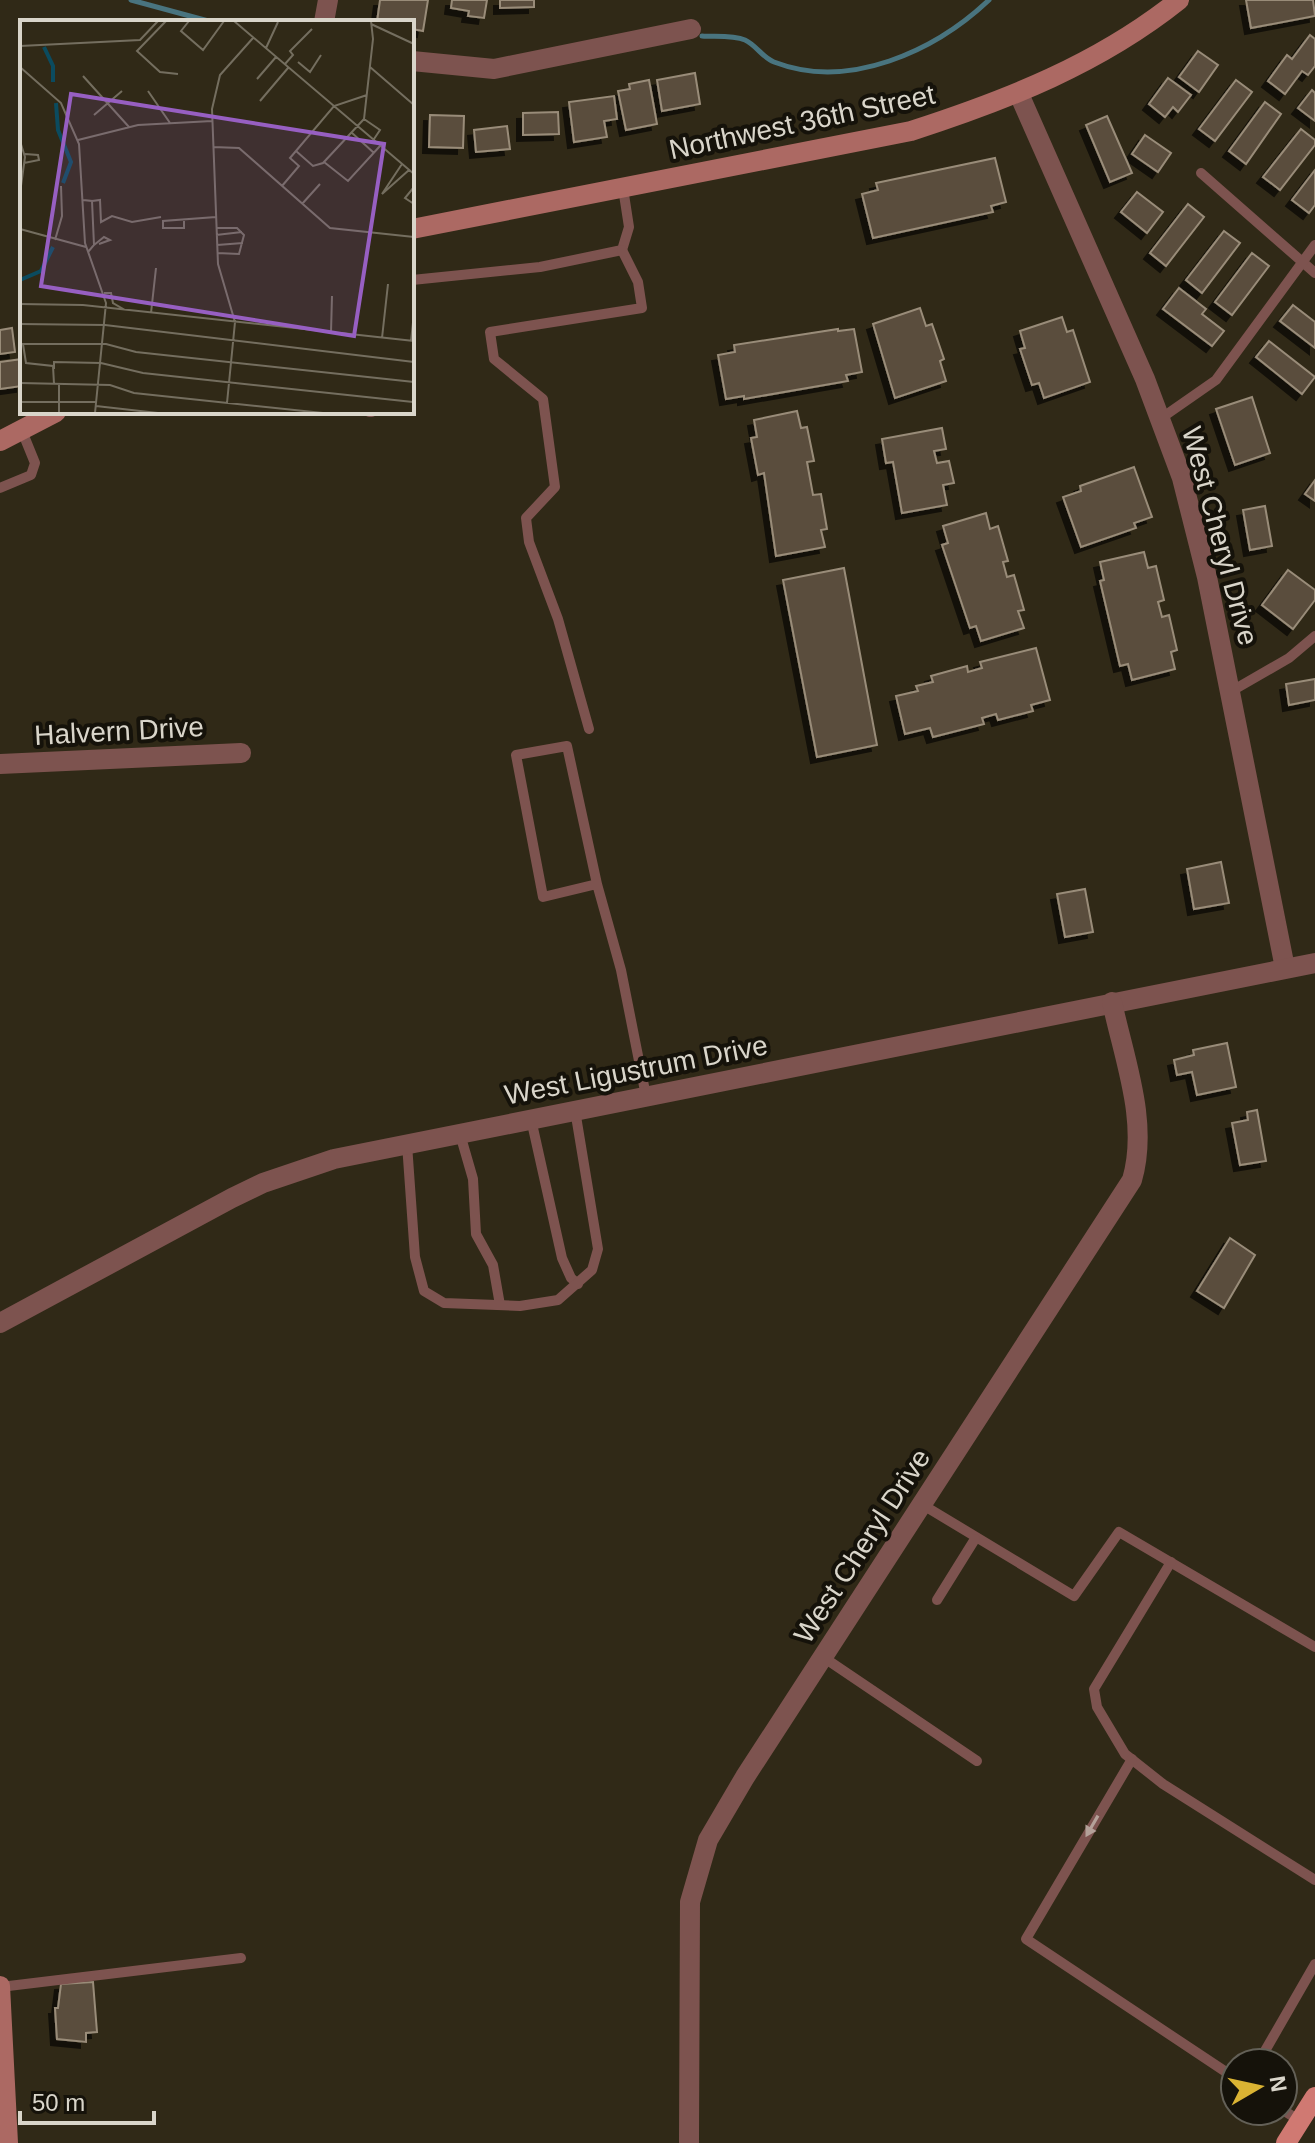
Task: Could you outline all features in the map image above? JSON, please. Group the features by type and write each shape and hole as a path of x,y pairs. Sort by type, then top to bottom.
{"main road":[{"name":"Northwest 36th Street","path":"414,229 911,131 1019,94 1104,51 1179,0"},
{"path":"0,441 52,414"},
{"path":"0,1987 8,2143"},
{"path":"1299,2110 1315,2097"}],"street":[{"path":"324,20 328,0"},
{"path":"414,61 494,69 691,29"},
{"name":"West Cheryl Drive","path":"1019,94 1160,419 1182,478 1230,692 1285,968"},
{"name":"Halvern Drive","path":"0,764 241,753"},
{"name":"West Ligustrum Drive","path":"0,1323 263,1183 334,1159 1315,963"},
{"name":"West Cheryl Drive","path":"689,2143 687,1953 690,1902 697,1874 723,1811 1132,1180 1138,1161 1138,1122 1112,1002"}],"lane":[{"path":"1201,173 1315,273"},
{"path":"589,729 558,619 529,542 526,518 555,487 543,399 494,359 490,332 642,308 638,282 622,250 629,227 623,188"},
{"path":"1160,419 1216,380 1315,245"},
{"path":"414,280 540,267 622,250"},
{"path":"0,488 31,475 35,463 22,431"},
{"path":"1230,692 1289,658 1315,636"},
{"path":"597,884 543,897 516,755 567,746 597,884 621,970 646,1096"},
{"path":"407,1144 415,1257 424,1291 444,1303 500,1305 558,1300 592,1270 598,1249 575,1110"},
{"path":"531,1119 562,1258 571,1278 578,1284"},
{"path":"460,1134 473,1179 476,1234 496,1274 500,1305"},
{"path":"923,1505 1074,1596 1119,1532 1315,1647"},
{"path":"937,1600 975,1539"},
{"path":"1171,1562 1094,1689 1097,1707 1132,1759 1163,1784 1315,1880"},
{"path":"823,1657 977,1761"},
{"path":"1132,1759 1026,1939 1219,2067"},
{"path":"0,1987 241,1958"},
{"path":"1267,2047 1315,1964"}],"building":[{"path":"380,0 428,0 423,31 414,29 414,20 377,20"},
{"path":"452,0 487,0 484,18 468,16 469,11 451,8"},
{"path":"500,0 534,0 534,7 500,8"},
{"path":"1246,0 1313,0 1315,16 1251,28"},
{"path":"1310,35 1315,39 1315,66 1308,75 1302,71 1285,94 1268,81 1287,55 1292,59"},
{"path":"1198,51 1218,65 1199,92 1179,77"},
{"path":"695,73 700,104 662,111 657,80"},
{"path":"1168,78 1191,95 1178,112 1173,107 1165,117 1149,104"},
{"path":"649,80 657,124 626,130 618,91 630,89 629,84"},
{"path":"1236,80 1252,92 1215,141 1199,129"},
{"path":"1312,90 1315,93 1315,121 1298,108"},
{"path":"614,96 617,119 604,121 607,137 574,142 569,102"},
{"path":"1265,102 1281,114 1246,164 1229,151"},
{"path":"558,112 559,134 523,135 523,113"},
{"path":"430,115 464,116 463,148 429,147"},
{"path":"1107,116 1132,173 1110,182 1086,125"},
{"path":"507,126 510,149 476,152 474,130"},
{"path":"1301,129 1315,140 1315,145 1280,190 1263,177"},
{"path":"1145,135 1171,153 1158,172 1132,154"},
{"path":"995,158 1006,202 991,206 993,212 873,238 862,194 878,190 876,183"},
{"path":"1315,170 1315,205 1309,213 1292,200"},
{"path":"1137,192 1163,212 1147,233 1121,212"},
{"path":"1188,204 1204,217 1166,266 1150,253"},
{"path":"1224,231 1240,243 1202,293 1186,280"},
{"path":"1252,253 1269,266 1232,315 1215,302"},
{"path":"1179,288 1206,309 1202,314 1224,331 1212,346 1163,309"},
{"path":"1293,305 1315,322 1315,348 1280,321"},
{"path":"920,308 926,326 932,324 944,359 940,361 946,381 895,398 873,324"},
{"path":"1062,317 1067,332 1073,330 1090,382 1044,398 1039,383 1032,385 1020,349 1025,348 1020,331"},
{"path":"12,328 15,352 0,354 0,330"},
{"path":"854,329 862,372 846,375 848,381 744,399 744,396 726,399 718,355 735,352 734,345"},
{"path":"1269,341 1315,377 1302,394 1256,357"},
{"path":"20,359 20,386 0,389 0,362"},
{"path":"1252,397 1270,453 1235,465 1216,409"},
{"path":"797,411 801,428 807,427 814,461 807,462 813,495 821,494 827,529 821,530 825,547 776,556 764,473 758,475 751,438 757,437 754,420"},
{"path":"942,428 946,449 934,451 937,463 949,461 954,483 943,485 947,505 902,513 893,462 886,463 882,439"},
{"path":"1134,467 1152,517 1134,523 1136,528 1081,547 1063,497 1081,491 1080,486"},
{"path":"1315,480 1315,501 1305,494"},
{"path":"1265,506 1272,546 1250,550 1243,510"},
{"path":"986,513 990,529 998,526 1008,561 1003,562 1007,577 1014,575 1024,610 1018,611 1024,628 981,641 976,626 970,628 942,545 948,543 943,526"},
{"path":"1144,552 1148,568 1156,566 1164,600 1158,602 1162,617 1169,615 1177,650 1171,652 1175,669 1132,680 1128,664 1120,666 1100,581 1104,580 1100,562"},
{"path":"844,568 877,745 817,757 783,580"},
{"path":"1288,570 1315,590 1315,600 1293,629 1262,605"},
{"path":"1036,648 1050,700 1031,705 1033,711 998,720 996,714 982,718 984,724 933,737 930,728 905,734 896,696 918,691 916,686 933,682 931,676 967,666 968,672 982,668 980,662"},
{"path":"1315,679 1315,700 1289,705 1286,684"},
{"path":"1221,862 1229,903 1194,909 1187,869"},
{"path":"1085,889 1093,932 1065,937 1057,894"},
{"path":"1227,1043 1236,1087 1197,1095 1192,1072 1177,1075 1174,1060 1194,1055 1193,1050"},
{"path":"1257,1110 1266,1161 1240,1165 1232,1123 1248,1120 1247,1112"},
{"path":"1230,1238 1255,1255 1224,1308 1197,1291"},
{"path":"93,1982 97,2032 86,2033 86,2042 57,2039 55,2008 58,2008 61,1984"}],"waterway":[{"path":"131,0 205,20"},
{"path":"702,36 745,40 770,60 803,70 832,72 861,69 917,50 943,35 989,0"}]}
